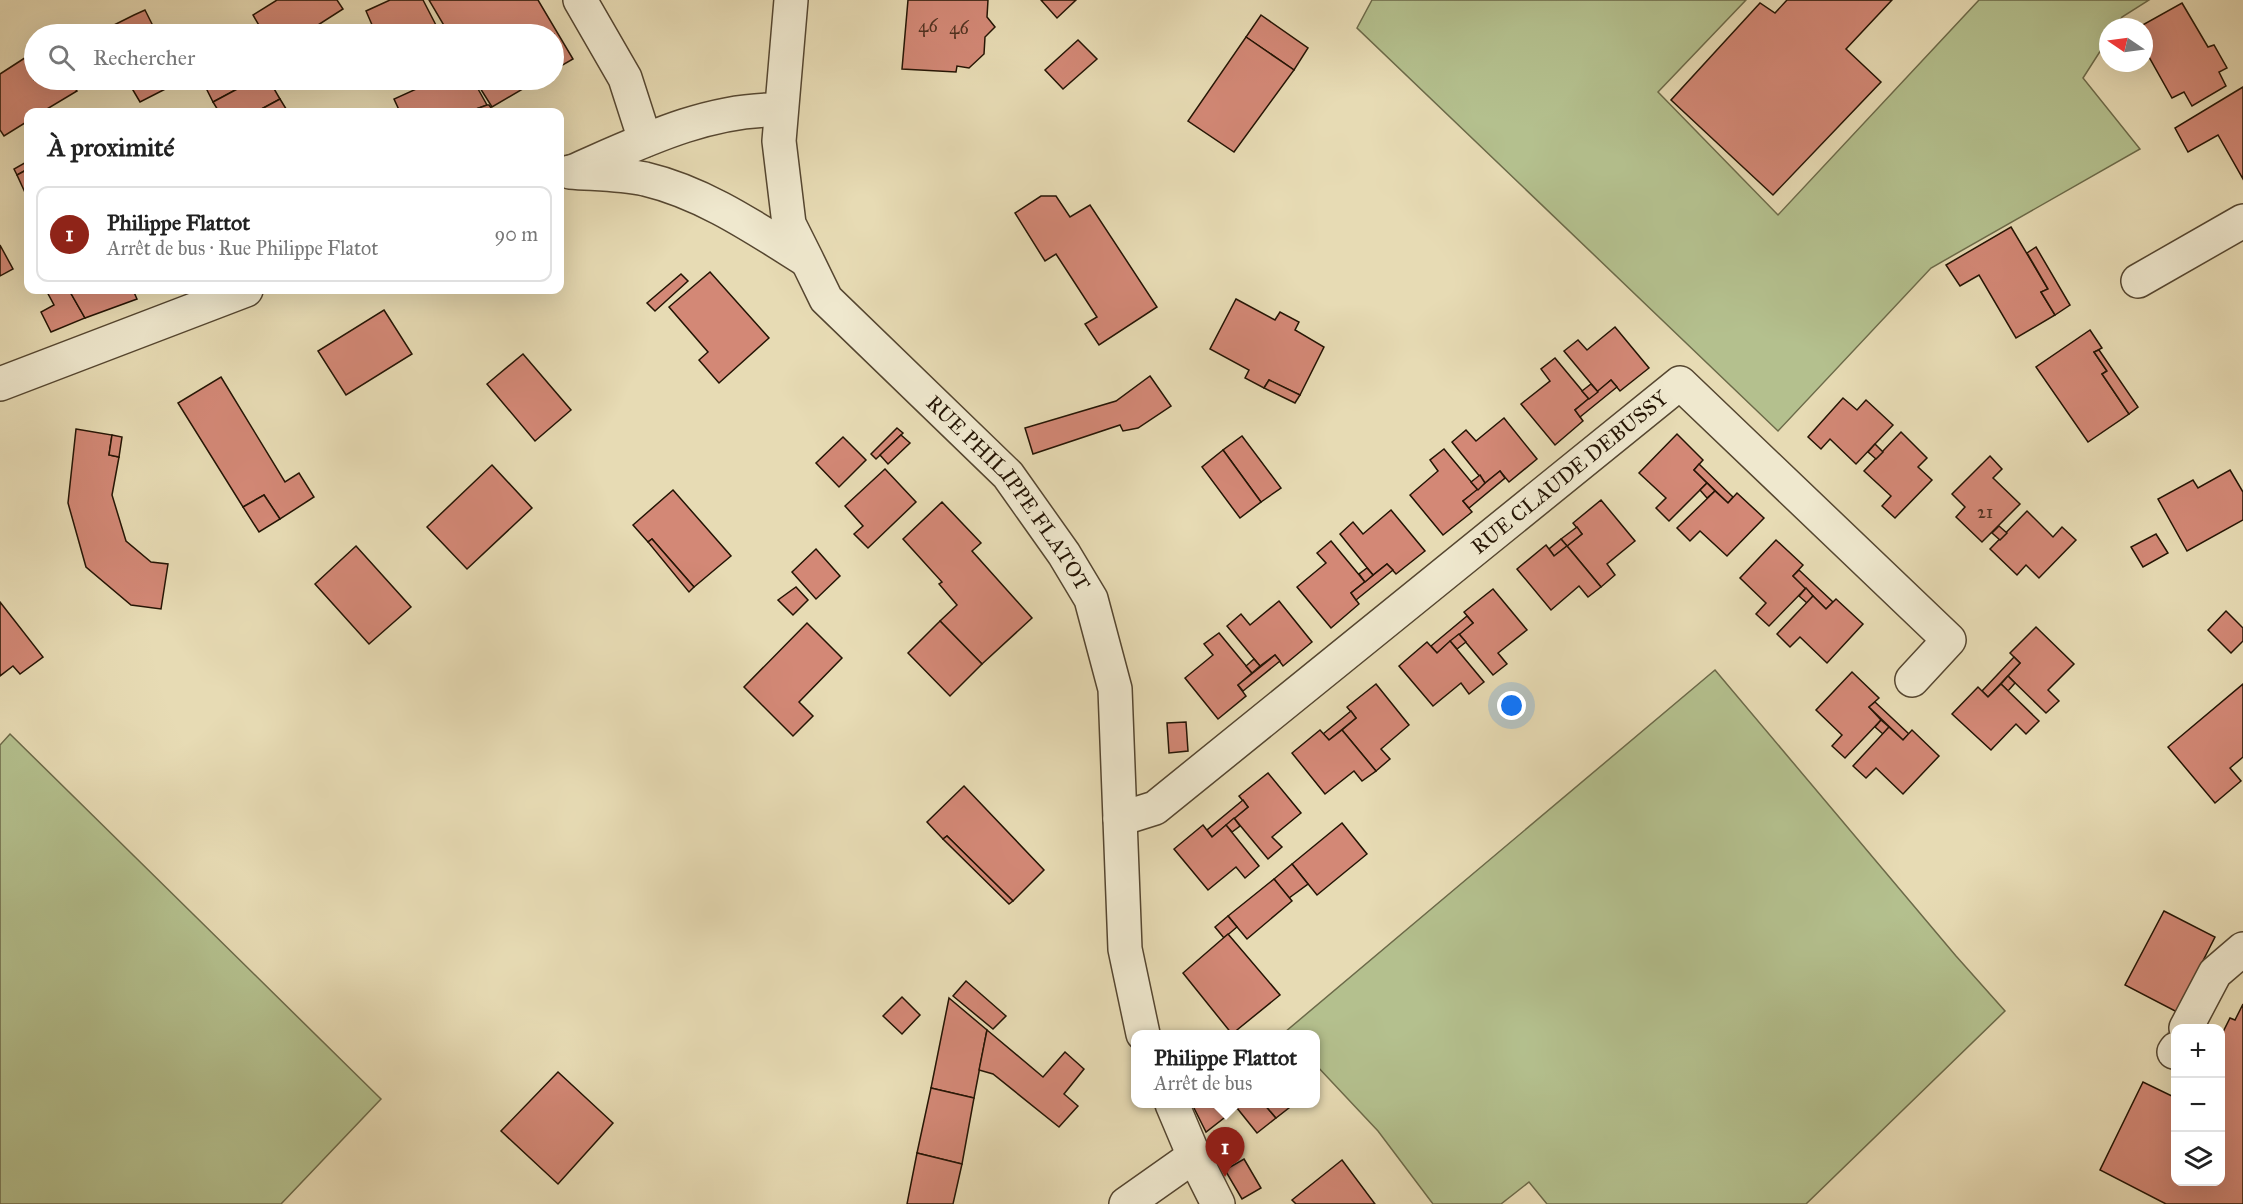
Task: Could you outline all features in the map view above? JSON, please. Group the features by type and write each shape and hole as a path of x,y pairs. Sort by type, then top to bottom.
{"street":[{"path":"580,0 625,78 645,140"},
{"name":"RUE PHILIPPE FLATOT","path":"791,0 779,141 789,224 826,299 1008,475 1064,555 1091,599 1115,689 1125,949 1142,1030"},
{"path":"565,174 645,140 725,115 759,110 780,110"},
{"path":"565,174 642,178 677,188 723,209 807,260"},
{"path":"2138,281 2243,220"},
{"path":"0,384 236,294"},
{"name":"RUE CLAUDE DEBUSSY","path":"1120,819 1155,808 1680,383 1949,640 1912,680"},
{"path":"2189,1024 2215,973 2243,949"},
{"path":"1174,1108 1218,1204"},
{"path":"1126,1204 1194,1156"}],"green space":[{"path":"1372,0 1746,0 1658,92 1778,215 1979,0 2149,0 2121,18 2099,18 2099,53 2083,78 2140,149 1931,268 1778,431 1357,28"},
{"path":"1715,670 2005,1011 1806,1204 1547,1204 1529,1182 1501,1204 1433,1204 1378,1131 1320,1069 1320,1030 1287,1030"},
{"path":"10,734 381,1099 281,1204 0,1204 0,745"}],"building":[{"path":"277,0 337,0 343,9 320,24 258,24 253,15"},
{"path":"390,0 423,0 435,24 372,24 366,11"},
{"path":"429,0 538,0 552,24 443,24"},
{"path":"908,0 988,0 987,17 995,27 985,37 984,54 969,68 957,66 956,72 902,69"},
{"path":"1041,0 1076,0 1057,18"},
{"path":"1787,0 1892,0 1846,49 1881,82 1773,195 1671,100 1760,3 1775,13"},
{"path":"2182,3 2208,47 2214,45 2227,68 2219,72 2226,86 2192,106 2184,92 2172,98 2153,64 2153,19"},
{"path":"145,10 152,24 116,24"},
{"path":"1261,15 1308,48 1294,70 1246,37"},
{"path":"1246,37 1294,70 1234,152 1188,121"},
{"path":"1078,40 1097,59 1063,89 1045,70"},
{"path":"564,44 573,59 564,64"},
{"path":"24,58 24,90 77,91 49,108 24,108 24,124 4,136 0,130 0,74"},
{"path":"2243,87 2243,179 2218,135 2188,152 2175,128"},
{"path":"133,90 163,90 140,102"},
{"path":"207,90 235,90 213,102"},
{"path":"235,90 275,90 280,99 263,108 217,108 213,102"},
{"path":"414,90 479,90 487,105 479,108 398,108 394,99"},
{"path":"481,90 521,90 492,107"},
{"path":"280,99 286,108 263,108"},
{"path":"24,163 24,171 17,175 14,169"},
{"path":"24,171 24,190 17,175"},
{"path":"1041,196 1056,196 1070,217 1090,205 1157,307 1099,345 1085,324 1097,317 1056,254 1045,261 1015,213"},
{"path":"2011,227 2048,289 2041,292 2055,315 2016,338 1979,275 1960,286 1946,265"},
{"path":"0,245 13,269 0,276"},
{"path":"2036,247 2070,305 2055,315 2041,292 2048,289 2027,253"},
{"path":"710,272 769,338 719,383 699,360 708,352 669,307"},
{"path":"681,274 688,281 655,311 647,303"},
{"path":"48,294 71,294 85,318 51,332 41,312 54,305"},
{"path":"71,294 135,294 137,299 85,318"},
{"path":"1236,299 1275,320 1280,312 1299,322 1295,330 1324,347 1300,395 1269,380 1264,388 1245,378 1249,370 1210,349"},
{"path":"384,310 412,354 346,395 318,351"},
{"path":"1615,327 1649,368 1620,391 1611,380 1598,392 1564,351 1578,340 1587,350"},
{"path":"2090,330 2102,348 2094,352 2107,371 2102,374 2129,414 2088,442 2036,367"},
{"path":"2099,350 2138,407 2129,414 2102,374 2107,371 2094,352"},
{"path":"523,354 571,410 535,441 487,384"},
{"path":"1555,358 1589,399 1575,410 1583,421 1555,445 1521,404 1550,381 1541,369"},
{"path":"1150,376 1171,406 1138,428 1123,431 1120,425 1033,454 1025,428 1116,401"},
{"path":"221,377 285,482 299,473 314,497 280,519 264,495 243,507 178,403"},
{"path":"1269,380 1300,395 1295,403 1264,388"},
{"path":"1611,380 1617,387 1580,417 1575,410"},
{"path":"1591,384 1598,392 1589,399 1582,391"},
{"path":"1843,398 1857,410 1866,400 1893,425 1856,464 1830,439 1821,449 1808,437"},
{"path":"1504,418 1537,459 1509,482 1500,471 1485,483 1452,442 1466,430 1476,441"},
{"path":"897,428 903,433 876,459 871,454"},
{"path":"76,429 112,435 109,455 119,457 112,495 126,541 151,562 168,564 161,609 131,605 86,567 68,503"},
{"path":"1901,432 1927,458 1918,467 1932,480 1895,518 1882,506 1891,496 1864,471"},
{"path":"1677,434 1703,460 1694,470 1707,483 1669,521 1656,508 1666,498 1639,473"},
{"path":"112,435 122,437 119,457 109,455"},
{"path":"901,435 910,443 888,464 880,455"},
{"path":"1242,436 1281,488 1261,502 1223,450"},
{"path":"843,437 866,460 839,487 816,463"},
{"path":"1875,444 1883,452 1876,459 1868,452"},
{"path":"1444,449 1478,490 1463,501 1472,512 1443,535 1410,495 1438,471 1430,460"},
{"path":"1223,450 1261,502 1240,518 1202,467"},
{"path":"1990,456 2002,469 1993,478 2020,504 1982,542 1956,517 1965,507 1952,494"},
{"path":"1699,464 1733,497 1728,503 1694,470"},
{"path":"492,465 532,508 467,569 427,527"},
{"path":"885,469 916,502 868,548 854,534 863,526 845,506"},
{"path":"2230,470 2243,492 2243,520 2187,551 2158,499 2193,480 2198,488"},
{"path":"1500,471 1505,478 1469,508 1463,501"},
{"path":"1480,475 1485,483 1478,490 1471,482"},
{"path":"1707,483 1715,491 1707,498 1700,490"},
{"path":"673,490 731,556 694,587 652,539 648,542 633,525"},
{"path":"1715,491 1728,503 1737,493 1764,518 1727,556 1700,531 1690,541 1677,528"},
{"path":"264,495 280,519 259,532 243,507"},
{"path":"1601,500 1635,541 1607,564 1615,575 1601,587 1567,546 1582,534 1573,523"},
{"path":"942,502 981,543 972,551 1032,618 982,664 940,621 957,605 939,584 942,582 903,539"},
{"path":"1391,510 1425,551 1396,574 1387,564 1373,575 1340,534 1353,522 1363,534"},
{"path":"2027,511 2053,537 2062,527 2076,540 2039,578 2026,565 2017,575 1990,549"},
{"path":"1999,526 2007,533 2000,540 1992,533"},
{"path":"1577,527 1582,534 1567,546 1561,539"},
{"path":"2156,534 2168,553 2143,567 2131,547"},
{"path":"652,539 694,587 689,592 648,542"},
{"path":"1561,539 1567,546 1554,556 1549,549"},
{"path":"1776,540 1803,565 1793,576 1806,588 1769,626 1756,614 1766,603 1740,578"},
{"path":"1331,541 1365,582 1351,593 1359,604 1331,628 1297,587 1326,563 1317,553"},
{"path":"1546,545 1554,556 1567,546 1601,587 1588,597 1579,586 1551,610 1517,569"},
{"path":"356,546 411,607 369,644 315,584"},
{"path":"816,549 840,576 816,599 792,572"},
{"path":"1387,564 1393,570 1356,600 1351,593"},
{"path":"1367,568 1373,575 1365,582 1359,574"},
{"path":"1799,570 1833,602 1826,609 1793,576"},
{"path":"796,587 808,600 793,615 778,600"},
{"path":"1806,588 1813,596 1807,603 1799,596"},
{"path":"1493,589 1527,630 1498,653 1507,664 1493,675 1459,634 1473,623 1464,612"},
{"path":"1813,596 1826,609 1836,599 1863,624 1827,663 1800,637 1790,647 1777,634"},
{"path":"1279,601 1312,642 1283,666 1275,655 1260,666 1227,626 1241,614 1250,625"},
{"path":"0,602 43,657 20,674 13,666 0,676"},
{"path":"2226,611 2243,628 2243,641 2231,653 2208,630"},
{"path":"1467,616 1473,623 1437,653 1431,646"},
{"path":"940,621 982,664 950,696 908,653"},
{"path":"807,623 842,658 799,702 813,716 793,736 744,687"},
{"path":"2036,627 2074,664 2048,690 2059,701 2046,713 2008,676 2020,663 2010,653"},
{"path":"1219,633 1252,673 1238,685 1246,696 1218,719 1185,678 1213,655 1204,644"},
{"path":"1459,634 1466,642 1457,649 1450,641"},
{"path":"1450,641 1484,682 1469,694 1461,683 1433,706 1399,666 1427,642 1437,653"},
{"path":"1275,655 1280,661 1243,691 1238,685"},
{"path":"2014,657 2020,663 1988,697 1982,691"},
{"path":"1254,659 1260,666 1252,673 1246,666"},
{"path":"1852,672 1879,698 1869,707 1881,720 1845,758 1832,746 1842,735 1816,710"},
{"path":"2008,676 2015,683 2008,691 2001,684"},
{"path":"1376,684 1409,725 1381,749 1390,759 1376,771 1342,730 1356,718 1347,707"},
{"path":"2001,684 2039,721 2026,734 2016,724 1991,750 1952,714 1978,687 1988,697"},
{"path":"2243,684 2243,757 2230,768 2241,781 2215,803 2168,747"},
{"path":"1875,702 1909,734 1903,740 1869,707"},
{"path":"1351,711 1356,718 1329,740 1323,734"},
{"path":"1881,720 1889,727 1883,734 1875,727"},
{"path":"1186,722 1188,751 1169,753 1167,723"},
{"path":"1889,727 1903,740 1912,730 1939,756 1903,794 1876,768 1866,778 1853,766"},
{"path":"1320,730 1329,740 1342,730 1376,771 1362,781 1354,771 1325,794 1292,753"},
{"path":"1268,773 1301,813 1272,837 1282,847 1268,859 1234,818 1248,807 1239,796"},
{"path":"964,786 1044,870 1013,901 947,836 943,839 927,822"},
{"path":"1243,800 1248,807 1212,837 1207,830"},
{"path":"1234,818 1240,826 1232,832 1226,825"},
{"path":"1342,823 1367,854 1317,895 1292,864"},
{"path":"1203,825 1212,837 1226,825 1259,866 1245,878 1236,867 1208,890 1174,849"},
{"path":"947,836 1013,901 1009,904 943,839"},
{"path":"1292,864 1308,884 1289,898 1274,879"},
{"path":"1274,879 1292,901 1247,939 1228,916"},
{"path":"2164,911 2215,937 2177,1012 2125,985"},
{"path":"1228,916 1237,927 1224,938 1215,927"},
{"path":"1228,934 1280,995 1237,1030 1229,1030 1183,973"},
{"path":"966,981 1006,1016 993,1029 953,996"},
{"path":"902,997 920,1015 902,1034 883,1016"},
{"path":"949,998 987,1030 974,1098 931,1088"},
{"path":"2243,1004 2243,1204 2166,1204 2100,1170 2143,1082 2171,1096 2171,1186 2225,1186 2225,1028 2230,1018 2235,1020"},
{"path":"987,1030 1043,1077 1065,1052 1084,1069 1064,1094 1078,1106 1059,1127 993,1074 979,1070"},
{"path":"558,1072 613,1123 558,1184 501,1131"},
{"path":"931,1088 974,1098 962,1164 917,1153"},
{"path":"1194,1108 1237,1108 1206,1132"},
{"path":"1237,1108 1267,1108 1276,1118 1257,1133"},
{"path":"1267,1108 1289,1108 1276,1118"},
{"path":"917,1153 962,1164 953,1204 907,1204"},
{"path":"1244,1159 1261,1188 1242,1199 1225,1170"},
{"path":"1342,1160 1375,1204 1296,1204 1292,1200"}],"place":[{"name":"Philippe Flattot","path":"1225,1177"}]}
